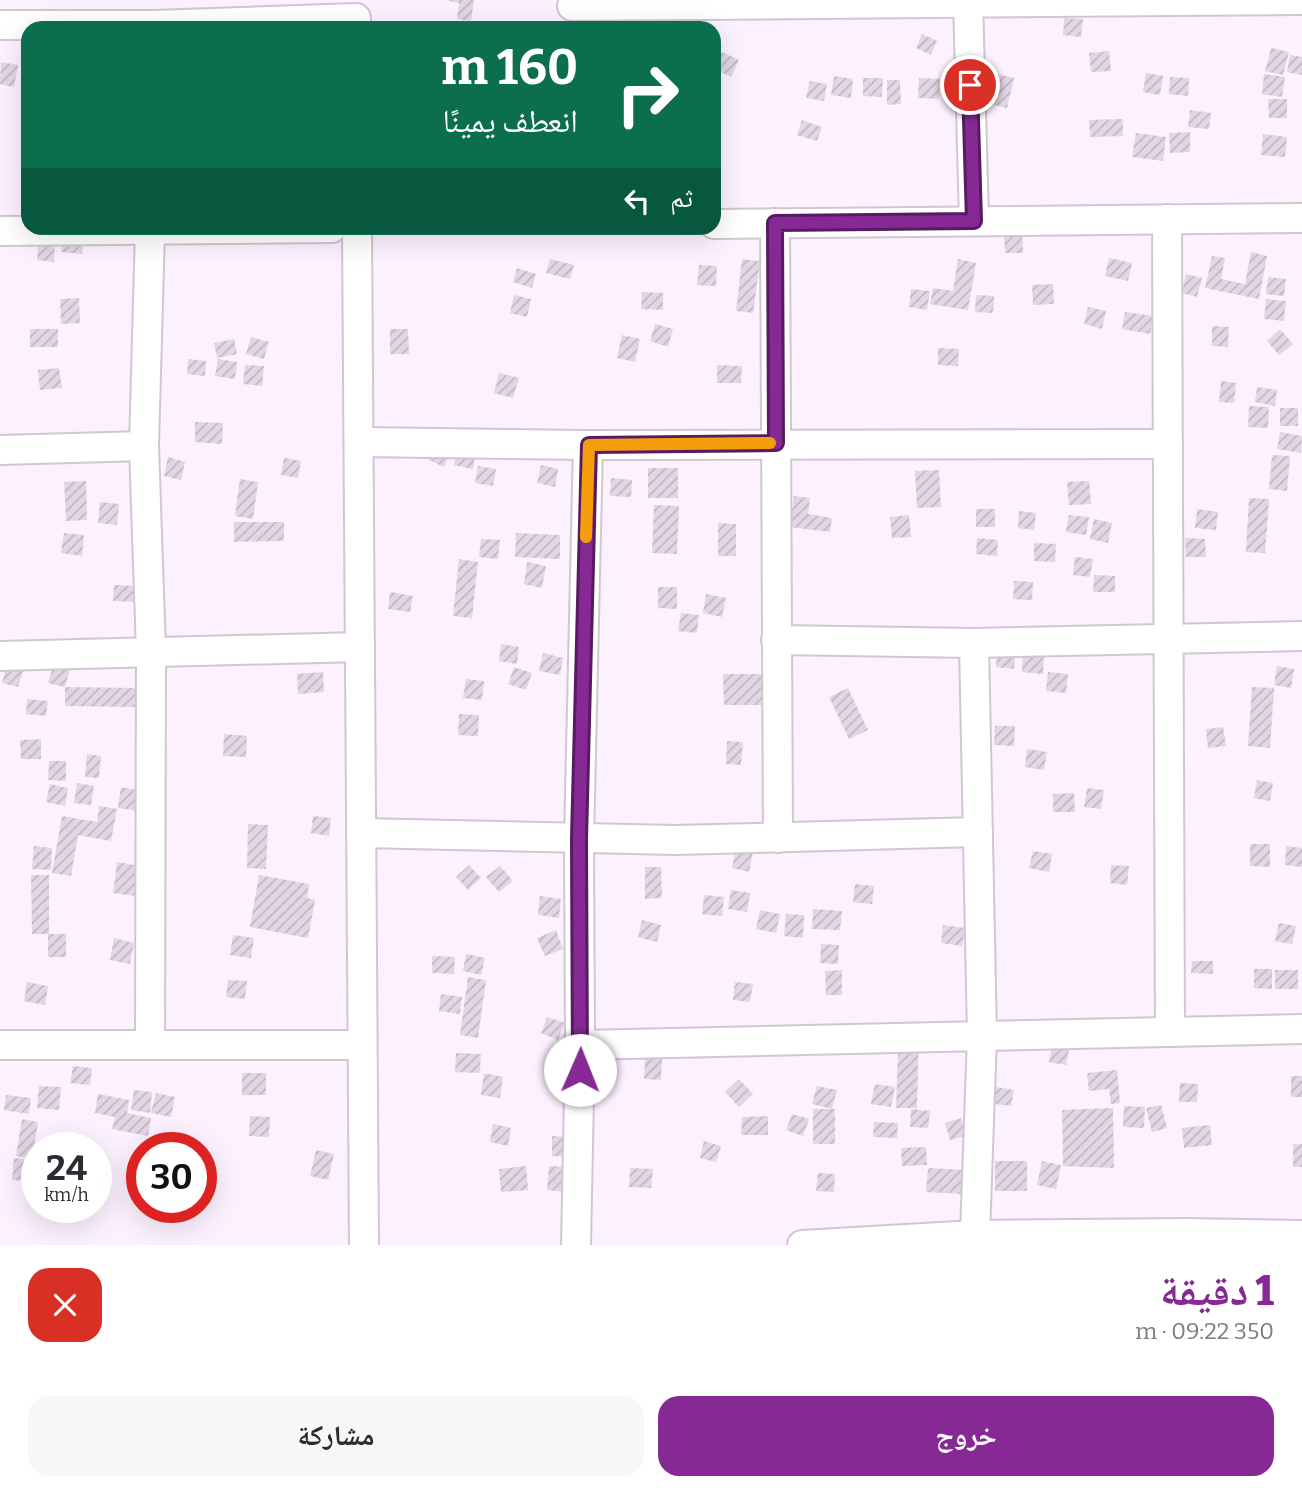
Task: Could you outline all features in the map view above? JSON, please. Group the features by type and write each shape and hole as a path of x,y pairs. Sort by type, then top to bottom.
{"street":[{"path":"572,11 968,1 1302,0"},
{"path":"968,1 974,221"},
{"path":"47,21 154,12 356,15"},
{"path":"0,25 21,23"},
{"path":"721,224 1302,218"},
{"path":"1167,219 1170,1032"},
{"path":"775,223 778,838"},
{"path":"0,231 21,231"},
{"path":"149,235 144,446 151,651 150,1045"},
{"path":"357,235 364,1245"},
{"path":"359,442 589,445 1168,444"},
{"path":"576,1245 580,1045 579,839 589,445"},
{"path":"0,450 144,446"},
{"path":"776,640 974,643 1302,636"},
{"path":"974,643 982,1037 975,1235"},
{"path":"0,656 360,647"},
{"path":"361,834 579,839 778,838 978,832"},
{"path":"580,1045 1302,1029"},
{"path":"0,1045 362,1045"},
{"path":"802,1245 975,1235 1186,1239 1302,1235"}],"building":[{"path":"445,0 474,0 471,21 457,19 459,3"},
{"path":"1064,18 1083,19 1081,37 1063,35"},
{"path":"922,34 937,41 931,55 916,48"},
{"path":"1271,48 1289,52 1283,75 1265,71"},
{"path":"1109,51 1111,71 1091,72 1089,53"},
{"path":"722,52 739,60 731,77 721,72"},
{"path":"1290,55 1302,57 1302,75 1287,72"},
{"path":"1,62 18,65 14,87 0,84"},
{"path":"1146,73 1163,76 1160,95 1143,92"},
{"path":"997,74 1014,78 1007,108 989,104"},
{"path":"1264,74 1285,77 1282,97 1262,94"},
{"path":"834,76 853,79 851,98 831,95"},
{"path":"1170,77 1189,78 1188,96 1169,94"},
{"path":"863,78 883,78 882,97 863,96"},
{"path":"919,78 940,79 939,99 918,98"},
{"path":"887,80 900,80 901,104 887,105"},
{"path":"810,81 827,84 824,101 806,98"},
{"path":"1268,99 1287,99 1287,118 1269,118"},
{"path":"1190,110 1211,113 1209,129 1188,127"},
{"path":"1123,119 1123,136 1090,137 1089,120"},
{"path":"802,120 822,127 817,141 797,135"},
{"path":"1190,132 1190,152 1170,153 1169,133"},
{"path":"1136,133 1166,137 1163,161 1132,157"},
{"path":"1263,134 1287,137 1285,157 1261,155"},
{"path":"1022,232 1023,253 1005,253 1004,233"},
{"path":"63,235 84,237 82,254 61,252"},
{"path":"39,240 55,242 54,262 37,260"},
{"path":"1251,252 1267,256 1259,299 1205,288 1212,256 1225,258 1221,279 1245,284"},
{"path":"1109,258 1132,263 1128,281 1105,276"},
{"path":"550,259 574,265 570,279 546,273"},
{"path":"742,259 760,261 753,313 736,311"},
{"path":"958,259 976,263 968,310 930,304 933,288 953,291"},
{"path":"699,265 717,266 716,286 697,285"},
{"path":"517,268 536,274 532,288 513,282"},
{"path":"1186,274 1202,278 1197,297 1182,293"},
{"path":"1268,277 1286,279 1284,296 1266,294"},
{"path":"1053,284 1054,304 1033,305 1032,285"},
{"path":"911,289 930,291 927,310 909,307"},
{"path":"642,292 663,293 663,310 641,309"},
{"path":"514,295 531,299 527,317 510,313"},
{"path":"976,295 994,296 993,313 975,312"},
{"path":"79,298 80,323 61,324 60,299"},
{"path":"1266,299 1286,301 1284,321 1264,319"},
{"path":"1088,307 1106,311 1102,329 1084,324"},
{"path":"1125,312 1153,316 1150,334 1122,329"},
{"path":"655,324 673,329 668,347 650,341"},
{"path":"1212,326 1229,327 1228,347 1212,346"},
{"path":"30,329 58,329 58,347 30,347"},
{"path":"390,329 408,329 409,354 390,354"},
{"path":"1280,329 1293,344 1279,355 1267,341"},
{"path":"622,335 640,339 635,362 617,358"},
{"path":"251,337 269,342 264,359 246,354"},
{"path":"234,339 237,354 217,358 214,343"},
{"path":"938,348 959,349 958,366 938,365"},
{"path":"188,359 206,361 205,376 187,374"},
{"path":"218,359 237,362 235,379 215,376"},
{"path":"245,365 264,366 262,386 243,384"},
{"path":"717,365 742,366 741,383 717,383"},
{"path":"59,368 62,388 40,390 38,370"},
{"path":"499,373 519,378 513,398 494,393"},
{"path":"1221,381 1236,383 1234,403 1219,402"},
{"path":"1257,387 1277,390 1275,406 1255,402"},
{"path":"1249,406 1269,407 1268,428 1248,427"},
{"path":"1280,408 1298,408 1298,426 1280,426"},
{"path":"195,422 223,423 222,444 195,442"},
{"path":"1280,432 1302,436 1301,453 1277,449"},
{"path":"457,447 476,450 473,469 454,465"},
{"path":"451,450 444,467 421,456"},
{"path":"1272,455 1290,456 1287,491 1269,489"},
{"path":"168,457 185,462 181,480 164,476"},
{"path":"284,458 301,461 298,478 281,475"},
{"path":"541,465 558,469 555,487 537,483"},
{"path":"478,466 496,469 493,486 475,483"},
{"path":"648,468 678,468 678,498 648,498"},
{"path":"939,470 941,507 917,508 915,471"},
{"path":"611,478 632,480 631,497 610,496"},
{"path":"240,479 258,482 253,519 235,516"},
{"path":"86,481 87,520 66,521 64,482"},
{"path":"1089,481 1091,504 1069,505 1067,482"},
{"path":"794,496 810,498 808,514 832,518 830,532 790,527"},
{"path":"1249,498 1269,499 1265,553 1246,552"},
{"path":"100,502 119,504 117,525 98,523"},
{"path":"654,505 679,506 677,554 652,553"},
{"path":"976,509 995,509 995,527 976,527"},
{"path":"1197,509 1218,512 1216,530 1195,528"},
{"path":"1019,511 1036,513 1034,530 1018,528"},
{"path":"909,515 911,537 892,538 890,517"},
{"path":"1069,515 1089,517 1086,535 1066,532"},
{"path":"1094,519 1112,523 1108,543 1090,539"},
{"path":"234,522 284,522 284,541 234,542"},
{"path":"718,523 736,524 736,556 718,556"},
{"path":"64,533 84,535 82,556 61,553"},
{"path":"516,533 560,535 560,559 515,557"},
{"path":"977,538 998,540 997,556 976,554"},
{"path":"1185,538 1205,539 1206,557 1186,557"},
{"path":"481,539 500,540 498,559 479,557"},
{"path":"1034,543 1056,544 1055,562 1034,561"},
{"path":"1075,557 1093,559 1090,577 1073,575"},
{"path":"459,559 478,562 472,618 453,616"},
{"path":"527,562 546,566 542,588 524,584"},
{"path":"1094,575 1115,576 1115,592 1093,592"},
{"path":"1014,581 1033,582 1032,600 1013,599"},
{"path":"114,585 135,586 134,602 113,601"},
{"path":"658,587 677,587 677,609 658,608"},
{"path":"390,592 413,596 410,612 388,609"},
{"path":"706,594 726,598 722,617 703,613"},
{"path":"681,613 699,615 697,633 678,631"},
{"path":"998,641 1017,642 1014,669 996,667"},
{"path":"501,644 519,647 517,664 499,661"},
{"path":"543,653 563,658 560,675 539,671"},
{"path":"1023,654 1044,655 1043,674 1022,672"},
{"path":"54,662 71,666 65,687 48,683"},
{"path":"7,664 24,668 18,687 2,683"},
{"path":"1277,666 1294,669 1291,688 1274,685"},
{"path":"514,667 532,673 526,690 508,684"},
{"path":"323,672 324,692 298,694 297,674"},
{"path":"1048,672 1068,674 1066,693 1046,691"},
{"path":"723,674 773,674 773,705 724,705"},
{"path":"466,679 484,681 482,700 463,698"},
{"path":"65,687 136,688 136,707 65,706"},
{"path":"1252,687 1274,688 1270,748 1248,746"},
{"path":"848,688 868,730 849,739 829,697"},
{"path":"27,699 48,701 46,716 26,714"},
{"path":"459,714 479,715 478,736 458,735"},
{"path":"995,726 1015,726 1014,746 994,745"},
{"path":"1223,727 1226,746 1208,748 1206,729"},
{"path":"224,734 247,736 246,757 223,756"},
{"path":"41,739 41,759 21,759 20,740"},
{"path":"727,741 743,742 741,765 726,764"},
{"path":"1027,749 1047,752 1044,770 1025,767"},
{"path":"87,754 101,756 99,778 85,777"},
{"path":"49,761 66,761 66,781 48,780"},
{"path":"1257,780 1273,783 1270,801 1254,798"},
{"path":"77,783 94,786 91,805 74,803"},
{"path":"50,784 68,788 65,806 46,802"},
{"path":"121,787 143,791 139,811 118,808"},
{"path":"1087,788 1104,790 1101,809 1084,807"},
{"path":"1074,793 1075,812 1053,812 1053,794"},
{"path":"99,806 117,809 111,841 78,835 71,876 52,873 62,816 97,822"},
{"path":"313,816 331,818 329,836 311,833"},
{"path":"248,824 268,825 266,869 247,868"},
{"path":"1250,844 1270,844 1270,867 1250,866"},
{"path":"34,846 52,848 51,870 32,869"},
{"path":"1286,846 1302,848 1302,867 1285,865"},
{"path":"736,848 753,852 749,872 732,868"},
{"path":"1033,851 1052,854 1049,872 1029,868"},
{"path":"117,862 140,866 135,896 113,893"},
{"path":"469,865 481,878 468,890 456,877"},
{"path":"1111,865 1129,866 1127,885 1110,883"},
{"path":"500,866 513,881 499,892 486,877"},
{"path":"645,867 661,867 662,898 645,899"},
{"path":"31,875 49,875 49,934 32,934"},
{"path":"259,875 309,884 307,898 315,900 308,938 250,927"},
{"path":"855,884 874,886 872,904 853,902"},
{"path":"731,890 750,893 747,912 728,909"},
{"path":"704,895 724,897 722,916 702,914"},
{"path":"540,896 561,899 559,918 538,915"},
{"path":"813,909 842,911 840,930 812,929"},
{"path":"760,910 780,914 776,933 756,929"},
{"path":"786,914 804,915 803,938 784,936"},
{"path":"642,920 661,925 657,942 638,937"},
{"path":"1279,923 1296,926 1292,944 1275,941"},
{"path":"943,925 965,928 962,946 941,943"},
{"path":"556,930 563,949 545,956 537,938"},
{"path":"48,934 66,934 66,957 48,957"},
{"path":"233,935 254,938 251,958 230,955"},
{"path":"114,938 134,943 130,964 110,960"},
{"path":"821,944 839,945 838,964 820,963"},
{"path":"466,954 485,958 481,975 463,971"},
{"path":"432,956 455,957 454,974 432,973"},
{"path":"1192,961 1213,961 1213,974 1191,973"},
{"path":"1254,969 1272,969 1272,989 1254,988"},
{"path":"842,970 842,995 826,995 825,971"},
{"path":"1275,970 1298,970 1298,989 1275,989"},
{"path":"468,977 486,980 478,1038 460,1035"},
{"path":"228,980 247,981 245,999 226,997"},
{"path":"27,982 48,986 45,1005 24,1001"},
{"path":"735,982 753,984 750,1002 733,1000"},
{"path":"441,994 462,997 460,1014 439,1011"},
{"path":"547,1017 565,1023 558,1040 541,1033"},
{"path":"899,1027 919,1028 917,1108 896,1108"},
{"path":"1055,1032 1072,1035 1066,1065 1049,1062"},
{"path":"646,1038 663,1039 661,1080 644,1079"},
{"path":"456,1053 481,1054 480,1073 455,1072"},
{"path":"73,1066 92,1068 90,1085 70,1083"},
{"path":"1117,1070 1120,1103 1111,1104 1109,1089 1089,1091 1087,1073"},
{"path":"242,1073 266,1073 266,1095 242,1095"},
{"path":"484,1073 503,1077 500,1098 481,1095"},
{"path":"1291,1076 1302,1076 1302,1097 1291,1097"},
{"path":"739,1079 753,1094 739,1107 725,1092"},
{"path":"1180,1083 1198,1084 1197,1102 1179,1102"},
{"path":"875,1084 895,1087 891,1107 871,1104"},
{"path":"39,1086 61,1087 59,1110 37,1108"},
{"path":"817,1086 837,1090 832,1109 812,1104"},
{"path":"996,1087 1014,1090 1011,1106 994,1104"},
{"path":"134,1090 152,1092 150,1113 131,1110"},
{"path":"156,1093 175,1097 171,1117 151,1113"},
{"path":"98,1094 129,1100 127,1113 151,1118 149,1132 112,1129 115,1117 95,1113"},
{"path":"6,1095 31,1098 29,1114 4,1110"},
{"path":"1161,1105 1167,1128 1152,1132 1146,1108"},
{"path":"1124,1106 1145,1107 1144,1128 1123,1127"},
{"path":"1113,1108 1114,1168 1063,1166 1062,1110"},
{"path":"813,1109 835,1109 835,1144 813,1144"},
{"path":"911,1109 930,1111 928,1128 910,1127"},
{"path":"792,1114 809,1119 803,1136 786,1130"},
{"path":"250,1116 270,1117 269,1137 249,1136"},
{"path":"768,1116 768,1135 741,1135 742,1117"},
{"path":"961,1118 966,1136 950,1140 945,1123"},
{"path":"22,1119 38,1122 36,1132 21,1132 21,1157 16,1156"},
{"path":"874,1122 898,1123 897,1138 873,1137"},
{"path":"493,1124 511,1128 508,1146 490,1142"},
{"path":"1210,1125 1212,1145 1184,1148 1182,1128"},
{"path":"552,1136 570,1137 570,1157 552,1156"},
{"path":"704,1141 721,1146 716,1162 700,1158"},
{"path":"1293,1144 1302,1144 1302,1167 1293,1167"},
{"path":"926,1147 927,1165 902,1166 901,1148"},
{"path":"316,1150 334,1154 328,1180 310,1176"},
{"path":"14,1158 21,1159 21,1180 12,1180"},
{"path":"995,1161 1027,1161 1027,1191 995,1191"},
{"path":"1042,1161 1061,1165 1056,1189 1037,1185"},
{"path":"526,1166 528,1190 501,1192 499,1169"},
{"path":"549,1166 568,1167 566,1192 547,1190"},
{"path":"630,1168 653,1169 651,1188 629,1187"},
{"path":"928,1168 965,1170 964,1194 926,1192"},
{"path":"818,1173 835,1174 834,1192 816,1191"}],"slow traffic":[{"path":"586,537 589,445 770,443"}],"route":[{"path":"580,1070 579,839 589,445 776,443 775,223 974,221 970,85"}]}
